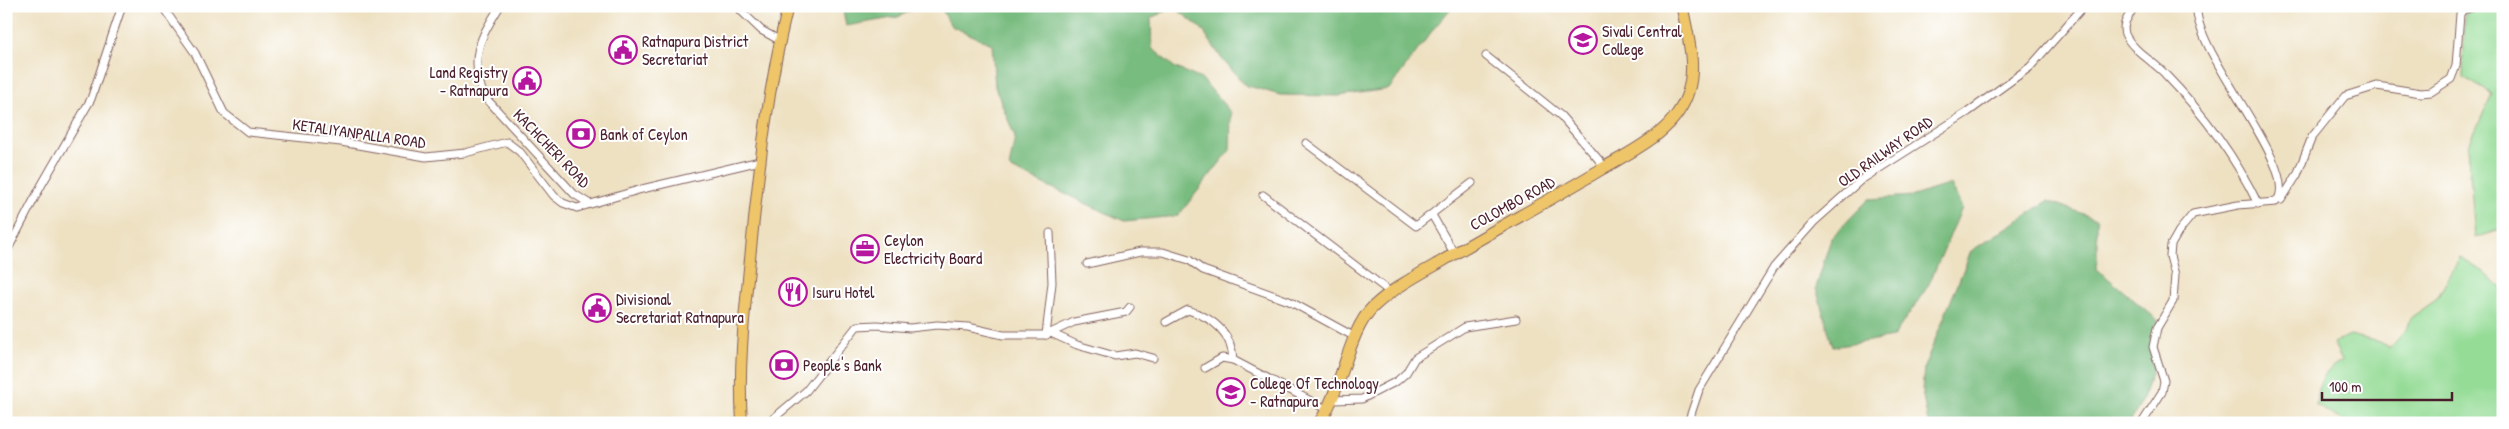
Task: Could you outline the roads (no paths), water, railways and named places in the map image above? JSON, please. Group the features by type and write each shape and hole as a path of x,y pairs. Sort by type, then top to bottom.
{"highway":[{"name":"COLOMBO ROAD","path":"1319,423 1331,405 1355,337 1371,309 1390,292 1454,253 1632,153 1664,129 1678,111 1688,92 1692,59 1682,6"}],"main road":[{"path":"742,423 739,379 744,304 760,161 779,40 788,6"}],"street":[{"path":"6,253 41,186 91,99 122,6"},
{"name":"KETALIYANPALLA ROAD","path":"162,6 194,53 224,113 248,132 340,142 426,157 465,153 506,142 520,152 554,196 563,204 577,208 590,204"},
{"name":"KACHCHERI ROAD","path":"500,6 485,29 475,61 476,76 484,96 574,194 590,204 642,189 760,161"},
{"path":"736,6 762,30 779,40"},
{"name":"OLD RAILWAY ROAD","path":"1688,423 1699,390 1774,267 1814,222 1861,180 1968,112 2030,67 2084,6"},
{"path":"2135,6 2124,24 2125,33 2131,42 2165,74 2198,111 2235,160 2258,204"},
{"path":"2197,6 2197,22 2218,63 2268,148 2281,183 2281,197 2276,202"},
{"path":"2142,423 2162,392 2164,380 2153,347 2156,328 2173,301 2175,275 2170,256 2171,245 2178,231 2193,214 2276,202 2283,199 2297,175 2312,137 2345,96 2378,86 2421,93 2431,92 2451,79 2456,66 2460,14 2463,10 2476,6"},
{"path":"1486,56 1561,116 1606,167"},
{"path":"1306,143 1416,226 1472,183"},
{"path":"1263,195 1390,292"},
{"path":"1432,215 1454,253"},
{"path":"1048,334 1046,316 1052,283 1050,233"},
{"path":"1087,264 1140,252 1163,252 1188,260 1203,270 1289,301 1355,337"},
{"path":"1048,334 1074,322 1126,312 1130,307"},
{"path":"1166,322 1188,310 1199,314 1226,333 1232,346 1233,360"},
{"path":"1204,368 1222,358 1233,360 1331,405 1362,399 1397,381 1406,373 1415,358 1465,327 1516,319"},
{"path":"768,423 806,390 857,326 910,328 937,325 968,327 1003,335 1048,334 1115,356 1136,353 1153,358"}],"place":[{"name":"Sivali Central College","path":"1583,40"},
{"name":"Ratnapura District Secretariat","path":"623,50"},
{"name":"Land Registry - Ratnapura","path":"527,81"},
{"name":"Bank of Ceylon","path":"581,134"},
{"name":"Ceylon Electricity Board","path":"865,249"},
{"name":"Isuru Hotel","path":"793,292"},
{"name":"Divisional Secretariat Ratnapura","path":"597,308"},
{"name":"People's Bank","path":"784,365"},
{"name":"College Of Technology - Ratnapura","path":"1231,392"}]}
